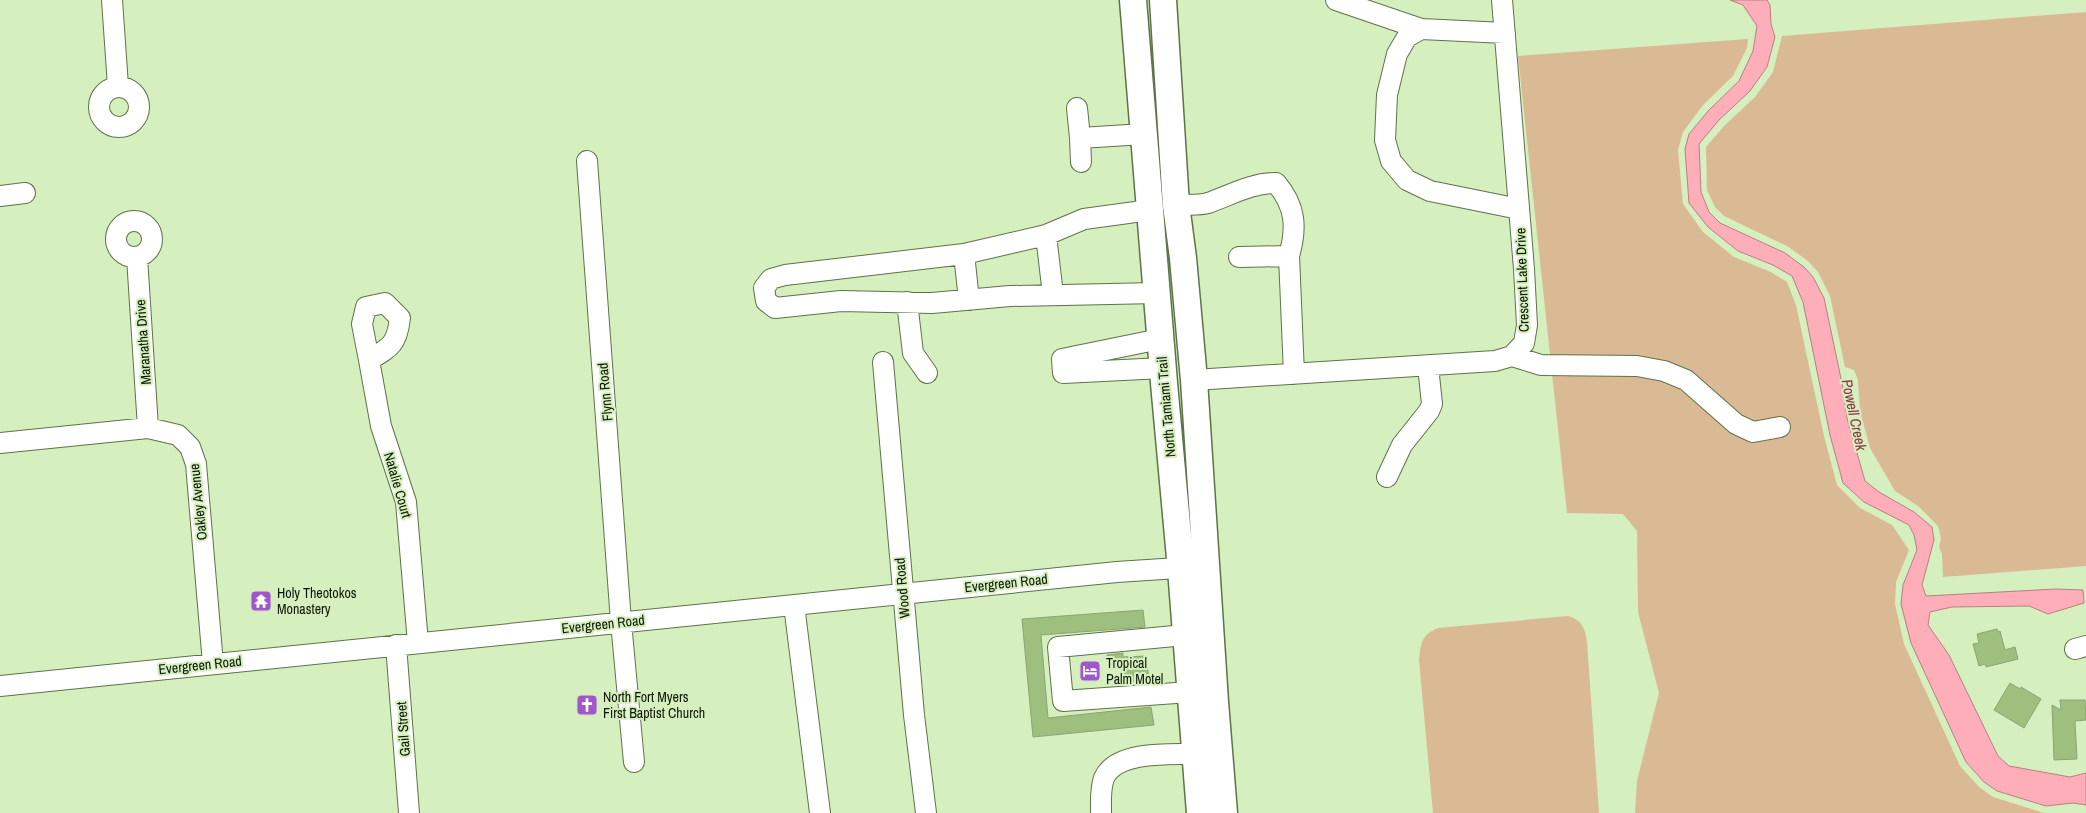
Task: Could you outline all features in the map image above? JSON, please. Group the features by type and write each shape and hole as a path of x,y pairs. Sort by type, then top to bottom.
{"main road":[{"name":"North Tamiami Trail","path":"1133,0 1162,368 1193,568 1224,813"},
{"path":"1145,0 1150,31 1158,43 1166,50"},
{"name":"North Tamiami Trail","path":"1163,0 1173,133 1176,205 1183,258 1194,380 1193,568 1185,635 1200,813"},
{"path":"1138,64 1148,70 1155,81 1163,119 1173,133"}],"street":[{"path":"112,0 118,86"},
{"path":"1336,0 1421,29 1505,33"},
{"name":"Crescent Lake Drive","path":"1502,0 1527,325 1524,343 1512,356"},
{"path":"1421,29 1407,37 1397,54 1387,94 1385,140 1391,162 1407,180 1430,191 1519,209"},
{"path":"1077,108 1081,162"},
{"path":"1080,138 1144,134"},
{"name":"Flynn Road","path":"587,161 609,437 621,622 634,762"},
{"path":"1176,205 1206,203 1227,194 1263,183 1276,183 1287,196 1294,223 1293,242 1289,256 1294,374"},
{"path":"0,196 25,193"},
{"path":"1150,210 1084,218 1046,235 964,254 785,275 771,279 764,288 766,301 775,308 841,302 932,303 1053,295 1157,293"},
{"path":"1046,235 1053,295"},
{"path":"964,254 969,300"},
{"path":"1239,257 1289,256"},
{"name":"Maranatha Drive","path":"137,257 148,428"},
{"path":"838,270 841,302"},
{"path":"907,302 913,353 926,373"},
{"path":"1160,339 1062,359 1063,373 1162,368"},
{"path":"1194,380 1495,361 1512,356 1541,365 1637,366 1664,370 1686,380 1736,424 1753,432 1780,427"},
{"name":"Natalie Court","path":"368,360 381,426 406,502 418,643"},
{"name":"Wood Road","path":"883,362 914,715 926,813"},
{"path":"1387,477 1402,445 1429,411 1432,404 1428,366"},
{"name":"Oakley Avenue","path":"0,443 148,428 178,435 190,447 196,464 213,664"},
{"name":"Evergreen Road","path":"0,686 1117,572 1193,568"},
{"path":"794,605 820,813"},
{"path":"1185,635 1058,647 1063,700 1190,692"},
{"name":"Gail Street","path":"396,645 409,813"},
{"path":"1101,813 1100,791 1105,777 1112,766 1123,760 1149,756 1194,754"}],"shaded area":[{"path":"1730,0 1767,0 1770,5 1771,24 1775,37 1767,67 1750,91 1719,120 1699,144 1701,192 1709,212 1720,223 1785,253 1804,267 1813,277 1824,298 1843,388 1847,418 1865,481 1879,492 1914,512 1932,527 1934,540 1922,585 1926,596 2056,589 2083,590 2084,603 2048,614 2029,606 1952,607 1930,612 1928,625 1949,655 1998,756 2009,766 2070,777 2086,773 2086,805 2073,803 2046,806 1997,791 1984,782 1966,762 1911,643 1901,604 1903,585 1917,550 1914,535 1909,525 1864,502 1843,483 1830,435 1803,302 1792,276 1773,265 1738,251 1708,227 1689,203 1685,149 1689,134 1709,110 1739,81 1753,51 1757,26 1743,5"},
{"path":"2086,12 2086,566 1943,577 1942,554 1939,547 1941,538 1938,526 1918,506 1895,491 1870,448 1860,411 1858,380 1854,370 1845,367 1830,296 1818,272 1808,261 1787,246 1724,216 1715,207 1707,190 1706,147 1724,126 1755,97 1773,72 1782,36"},
{"path":"1748,39 1747,48 1733,76 1703,105 1683,132 1678,150 1683,204 1703,232 1734,257 1771,272 1787,282 1796,305 1824,436 1837,485 1860,508 1892,525 1909,550 1896,582 1895,604 1904,644 1960,766 1979,787 1993,797 2044,813 1635,813 1637,781 1659,693 1638,612 1637,531 1623,514 1567,513 1518,56"},
{"path":"1568,616 1580,622 1587,642 1599,813 1433,813 1419,660 1421,644 1425,637 1438,628"}],"building":[{"path":"1143,610 1145,627 1041,635 1048,718 1151,707 1154,725 1033,737 1022,619"},
{"path":"1997,629 1998,632 2000,631 2005,650 2015,647 2018,659 1986,667 1985,664 1979,666 1973,644 1979,643 1977,634"},
{"path":"1123,653 1123,657 1146,656 1149,679 1124,682 1122,668 1108,669 1107,655"},
{"path":"2010,683 2041,699 2024,728 1994,710"},
{"path":"2060,700 2085,700 2086,720 2075,721 2077,759 2054,760 2052,705 2061,710"}],"place":[{"name":"Holy Theotokos Monastery","path":"261,601"},
{"name":"Tropical Palm Motel","path":"1090,671"},
{"name":"North Fort Myers First Baptist Church","path":"587,705"}],"water label":[{"name":"Powell Creek","path":"1854,415"}]}
